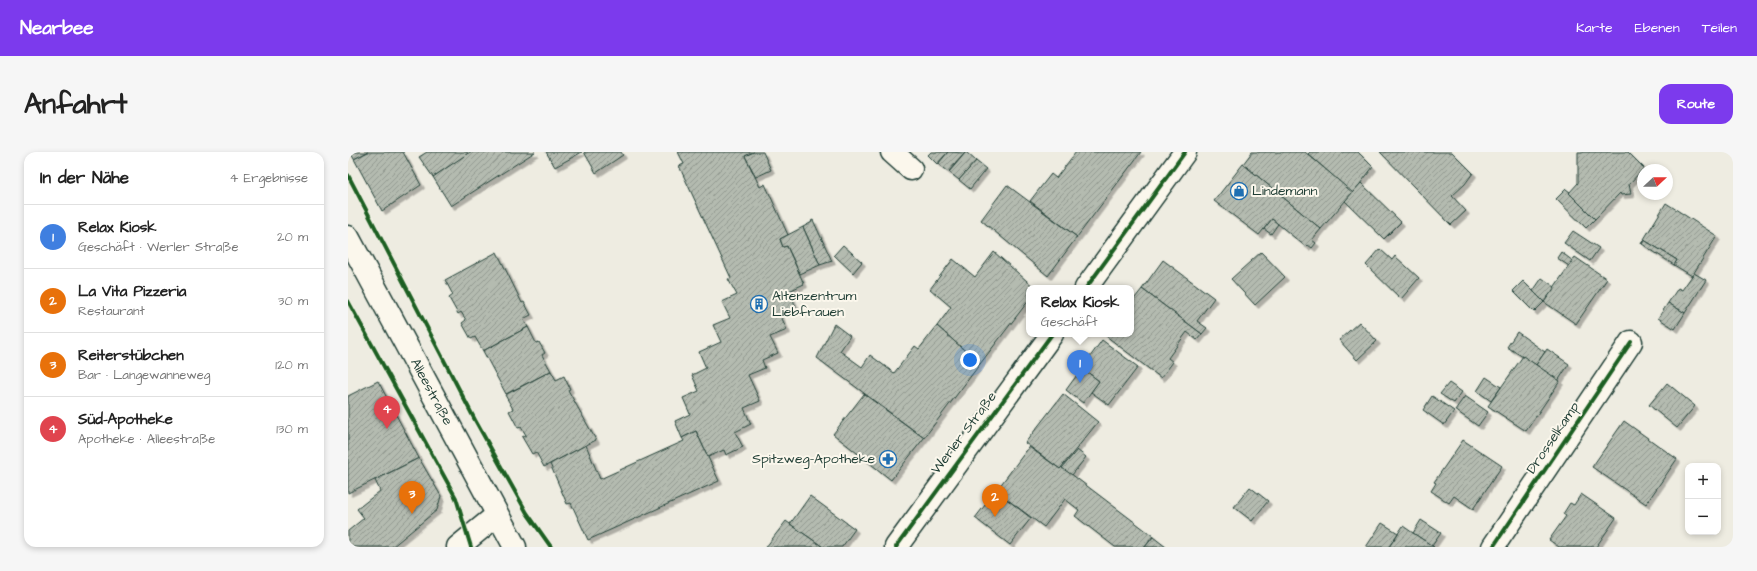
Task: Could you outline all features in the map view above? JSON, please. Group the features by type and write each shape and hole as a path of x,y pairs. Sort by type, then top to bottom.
{"main road":[{"path":"892,152 912,169"},
{"path":"1088,285 1186,152"},
{"name":"Alleestraße","path":"348,238 514,547"},
{"name":"Werler Straße","path":"896,547 1050,337"},
{"name":"Drosselkamp","path":"1493,547 1631,342"},
{"path":"458,547 497,515"}],"building":[{"path":"350,152 368,152 354,159"},
{"path":"368,152 403,152 421,185 382,211 354,159"},
{"path":"427,152 467,152 468,154 433,177 419,157"},
{"path":"470,152 535,152 451,206 433,177"},
{"path":"546,152 582,152 555,167"},
{"path":"584,152 621,152 623,155 596,173"},
{"name":"Altenzentrum Liebfrauen","path":"678,152 754,152 745,156 760,187 765,184 788,235 780,239 783,247 787,246 804,284 789,291 796,307 780,314 787,330 770,337 778,353 762,360 765,368 748,375 760,401 744,408 751,424 735,432 743,447 726,455 724,450 708,457 696,431 682,438 675,421 690,414 683,398 699,391 692,375 706,368 699,352 721,342 713,325 730,318 722,302 737,295 728,279 731,278 679,166 684,164"},
{"path":"754,152 763,152 771,170 756,177 745,156"},
{"path":"931,152 948,152 937,164 928,155"},
{"path":"948,152 965,153 948,172 938,164"},
{"path":"966,152 976,161 959,180 949,172"},
{"path":"1076,152 1141,152 1077,237 1030,201 1051,174 1056,178"},
{"path":"1252,152 1305,152 1353,192 1321,229 1243,164"},
{"path":"1310,152 1358,152 1373,167 1353,193 1308,154"},
{"path":"1380,152 1452,152 1473,173 1465,184 1452,196 1466,211 1451,225"},
{"path":"1578,152 1628,152 1640,164 1637,164 1637,175 1629,184 1631,194 1621,195 1620,193 1595,219 1569,193 1578,183"},
{"path":"976,161 986,169 970,189 959,180"},
{"path":"1243,164 1321,229 1312,240 1316,243 1312,248 1308,245 1306,247 1272,219 1259,235 1214,201"},
{"path":"1361,183 1401,222 1384,239 1345,201"},
{"path":"1007,185 1077,237 1048,276 981,220"},
{"path":"1566,189 1595,219 1586,228 1556,199"},
{"path":"1666,203 1717,236 1692,276 1674,265 1677,260 1644,240 1641,244"},
{"path":"1272,219 1278,224 1271,234 1264,229"},
{"path":"813,220 832,261 820,265 803,227"},
{"path":"803,227 820,265 800,274 787,246 783,247 780,239"},
{"path":"1573,231 1599,248 1590,261 1564,243"},
{"path":"1644,240 1677,260 1674,265 1642,244"},
{"path":"843,245 862,262 853,273 834,255"},
{"path":"1380,249 1392,260 1395,256 1419,278 1401,299 1366,265"},
{"path":"497,252 522,303 524,302 531,315 523,319 528,327 483,351 475,337 471,339 462,323 466,320 461,312 458,314 449,298 453,295 445,280"},
{"path":"994,252 1032,285 1026,285 1026,304 980,364 937,326 951,307 930,289 953,259 975,277"},
{"path":"1261,252 1285,277 1255,305 1231,279"},
{"path":"1561,252 1573,261 1569,266 1557,258"},
{"path":"1575,257 1607,279 1576,324 1544,302"},
{"path":"1163,260 1214,298 1197,321 1207,328 1202,334 1142,289"},
{"path":"1694,273 1706,280 1685,313 1668,303 1678,288 1682,290"},
{"path":"1542,278 1555,287 1544,302 1533,291"},
{"path":"1523,281 1544,302 1534,312 1513,291"},
{"path":"1142,289 1202,334 1197,340 1187,332 1168,358 1173,362 1161,378 1107,337 1134,337 1134,299"},
{"path":"1668,303 1685,313 1675,329 1658,318"},
{"path":"1359,322 1377,341 1357,360 1339,340"},
{"path":"834,324 850,336 840,351 862,367 870,355 894,373 915,346 919,349 937,326 980,364 924,438 817,358"},
{"path":"528,327 536,343 539,342 545,353 542,355 551,371 506,394 483,351"},
{"path":"1517,332 1545,352 1536,365 1507,347"},
{"path":"1102,340 1138,367 1109,405 1091,392 1099,381 1082,368"},
{"path":"1547,349 1569,364 1558,381 1536,365"},
{"path":"1523,356 1560,381 1526,431 1488,406"},
{"path":"1082,368 1099,381 1083,403 1066,390"},
{"path":"551,371 556,380 564,376 570,389 568,390 596,440 544,467 536,452 532,454 522,437 526,435 521,427 518,428 509,411 513,409 505,395"},
{"path":"1486,377 1501,387 1491,401 1477,391"},
{"path":"378,381 419,458 348,493 348,396"},
{"path":"1449,383 1462,392 1454,403 1440,394"},
{"path":"1667,383 1695,406 1677,428 1649,405"},
{"path":"864,394 924,438 891,480 833,434"},
{"path":"1063,394 1098,422 1060,469 1025,443"},
{"path":"1432,396 1454,411 1444,425 1423,410"},
{"path":"1465,396 1488,412 1478,426 1455,410"},
{"path":"1624,421 1677,459 1646,504 1592,467"},
{"path":"696,431 719,481 588,540 571,503 567,504 550,464 586,445 600,479 684,441 682,438"},
{"path":"1463,440 1502,466 1473,509 1454,496 1449,503 1431,491 1436,483 1434,482"},
{"path":"1029,447 1060,469 1062,467 1153,536 1145,547 1115,547 1075,516 1079,510 1065,499 1044,527 996,491"},
{"path":"1077,450 1086,457 1072,475 1062,468"},
{"path":"419,458 441,496 437,510 392,547 348,547 348,531 364,518 357,509 380,491 375,480"},
{"path":"1250,487 1268,501 1252,521 1234,507"},
{"path":"996,491 1031,518 1010,545 975,518"},
{"path":"1581,494 1616,518 1596,547 1559,547 1549,540 1566,516 1563,514 1570,503 1574,505"},
{"path":"810,496 855,529 842,547 823,547 790,524"},
{"path":"1421,520 1441,533 1432,546 1413,533"},
{"path":"786,521 790,524 823,547 766,547"},
{"path":"1382,523 1398,533 1389,547 1366,547"},
{"path":"1403,526 1413,533 1434,547 1389,547"},
{"path":"1153,537 1166,547 1145,547"}],"cycle path":[{"path":"1088,285 1185,152"},
{"path":"348,175 475,420 527,513 551,547"},
{"path":"348,301 456,498 471,547"},
{"path":"896,547 1050,337"},
{"path":"1493,547 1631,342"}],"place":[{"name":"Lindemann","path":"1239,191"},
{"name":"Altenzentrum Liebfrauen","path":"759,304"},
{"name":"Relax Kiosk","path":"1080,383"},
{"name":"Süd-Apotheke","path":"387,429"},
{"name":"Spitzweg-Apotheke","path":"888,459"},
{"name":"Reiterstübchen","path":"412,514"},
{"name":"La Vita Pizzeria","path":"995,517"}]}
